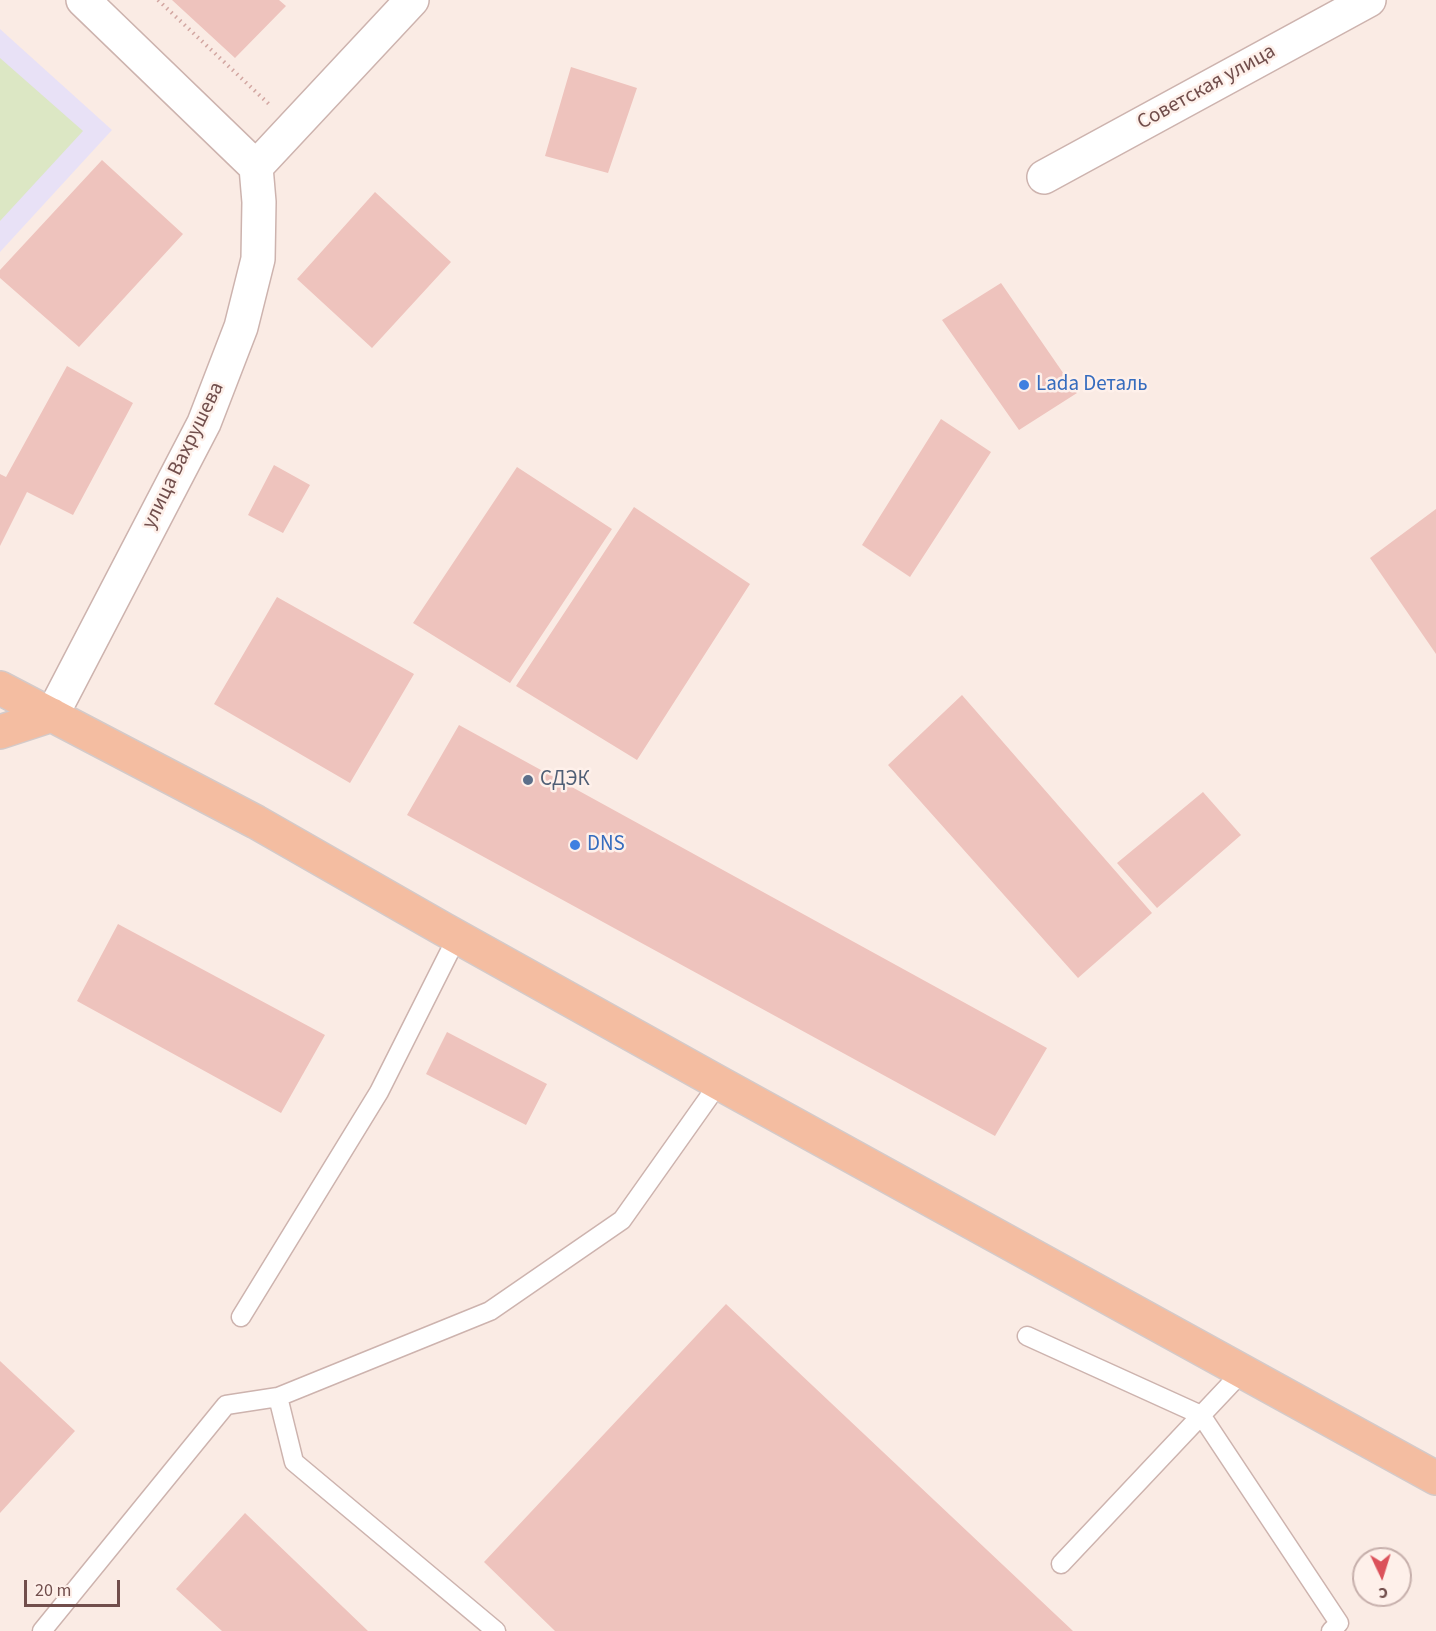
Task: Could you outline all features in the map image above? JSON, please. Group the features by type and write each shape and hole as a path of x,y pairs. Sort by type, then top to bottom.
{"main road":[{"path":"0,688 256,822 719,1083 1436,1478"},
{"path":"0,732 52,715"}],"street":[{"path":"83,0 256,167 412,0"},
{"name":"Советская улица","path":"1044,177 1369,0"},
{"name":"улица Вахрушева","path":"52,715 204,423 241,327 258,259 259,202 256,167"}],"lane":[{"path":"241,1317 379,1092 457,937"},
{"path":"42,1631 226,1405 278,1397 490,1311 622,1220 719,1083"},
{"path":"1027,1336 1201,1415 1339,1623 1331,1631"},
{"path":"1061,1564 1242,1372"},
{"path":"278,1397 294,1462 496,1631"}],"path":[{"path":"158,0 294,127"}],"shaded area":[{"path":"0,29 112,130 0,252"}],"green space":[{"path":"0,58 83,131 0,221"}],"building":[{"path":"172,0 279,0 286,6 235,58"},
{"path":"571,67 637,88 608,173 545,156"},
{"path":"102,160 183,234 79,347 0,278 0,270"},
{"path":"375,192 451,262 372,348 297,279"},
{"path":"1001,283 1077,393 1019,430 942,320"},
{"path":"67,366 133,403 73,515 27,492 0,546 0,474 6,477"},
{"path":"941,419 991,452 910,577 862,545"},
{"path":"274,465 310,485 283,533 248,515"},
{"path":"517,467 612,529 510,683 413,623"},
{"path":"634,507 750,584 637,760 516,686"},
{"path":"1436,509 1436,654 1370,558"},
{"path":"277,597 414,674 350,783 214,704"},
{"path":"962,695 1152,913 1078,978 888,765"},
{"path":"459,725 1047,1048 995,1136 407,815"},
{"path":"1203,792 1241,835 1157,908 1117,863"},
{"path":"118,924 325,1035 281,1113 77,1001"},
{"path":"447,1032 547,1084 526,1125 426,1074"},
{"path":"726,1304 1073,1631 555,1631 484,1562"},
{"path":"0,1361 75,1431 0,1513"},
{"path":"245,1513 368,1631 222,1631 176,1589"}],"place":[{"name":"Lada Dеталь","path":"1024,385"},
{"name":"СДЭК","path":"528,780"},
{"name":"DNS","path":"575,845"}]}
